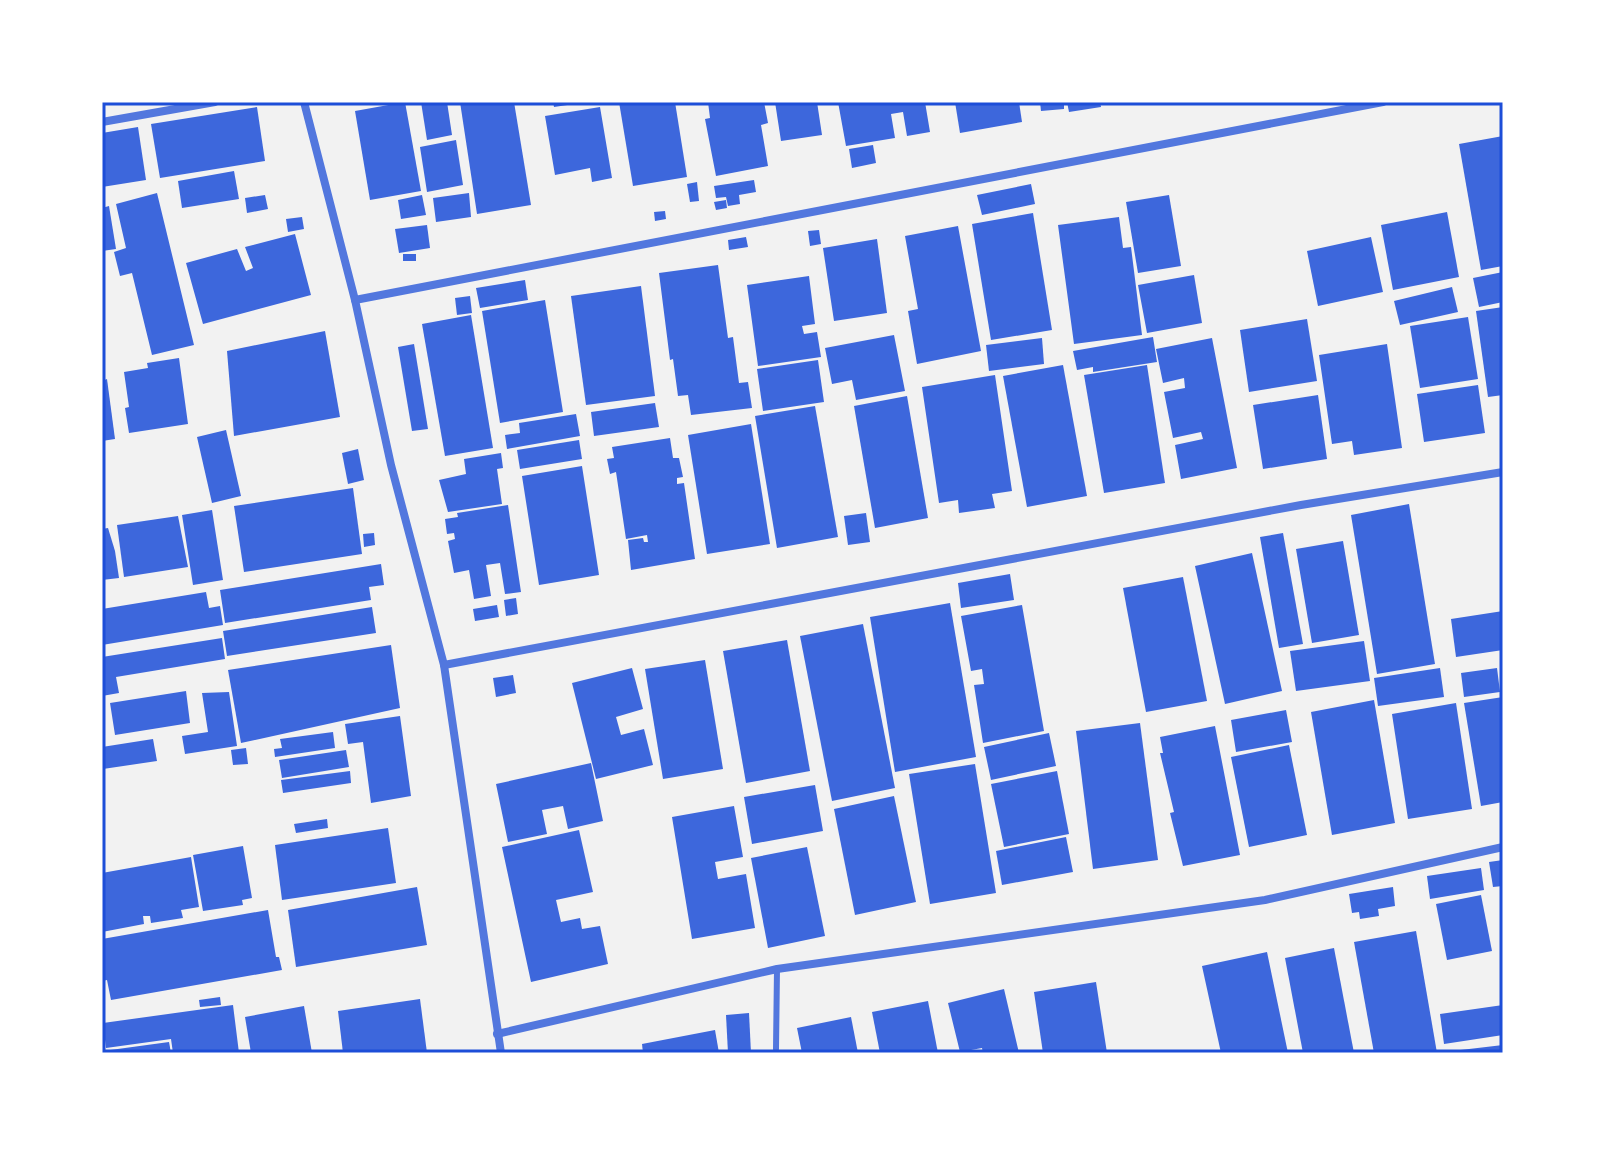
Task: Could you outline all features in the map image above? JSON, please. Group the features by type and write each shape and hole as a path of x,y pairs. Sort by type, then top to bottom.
{"street":[{"path":"102,122 215,102"},
{"path":"304,102 355,300 391,465 444,665 501,1053"},
{"path":"355,300 1383,102"},
{"path":"444,665 1301,505 1503,472"},
{"path":"497,1034 777,969 1265,900 1503,847"}],"lane":[{"path":"776,1049 777,969"}],"building":[{"path":"405,102 421,191 370,200 355,111"},
{"path":"421,102 447,102 452,135 427,140"},
{"path":"460,102 514,102 531,205 477,214"},
{"path":"553,102 573,102 574,104 554,107"},
{"path":"619,102 675,102 687,177 633,186"},
{"path":"708,102 764,102 768,123 761,125 768,166 716,176 705,119 710,118"},
{"path":"775,102 817,102 822,135 781,141"},
{"path":"838,102 925,102 930,132 907,136 903,112 891,114 895,138 846,146"},
{"path":"955,102 1019,102 1022,122 960,133"},
{"path":"1040,102 1064,102 1064,109 1041,111"},
{"path":"1067,102 1100,102 1101,107 1069,112"},
{"path":"257,107 265,161 160,178 151,124"},
{"path":"600,107 612,178 592,182 590,168 555,175 545,116"},
{"path":"138,127 146,180 102,187 102,133"},
{"path":"1503,136 1503,266 1481,270 1459,144"},
{"path":"456,140 463,185 427,192 420,147"},
{"path":"873,145 876,163 852,168 849,149"},
{"path":"234,171 239,199 182,208 178,181"},
{"path":"754,180 756,192 739,195 740,204 728,206 726,197 716,198 714,186"},
{"path":"697,182 699,201 690,202 687,184"},
{"path":"1031,184 1035,204 982,215 977,195"},
{"path":"157,193 194,345 152,355 132,273 120,276 114,252 126,248 116,204"},
{"path":"469,193 471,217 436,222 433,198"},
{"path":"265,195 268,209 247,213 245,198"},
{"path":"422,195 426,215 401,219 398,200"},
{"path":"1169,195 1181,266 1138,273 1126,202"},
{"path":"726,200 727,208 716,210 714,202"},
{"path":"109,206 116,249 102,251 102,208"},
{"path":"665,211 666,219 655,221 654,212"},
{"path":"1447,212 1459,277 1393,290 1381,225"},
{"path":"1033,213 1052,330 991,340 972,224"},
{"path":"302,217 304,229 288,232 286,219"},
{"path":"1119,217 1123,248 1131,247 1142,335 1074,344 1058,225"},
{"path":"427,225 430,248 399,253 395,229"},
{"path":"958,226 981,351 917,364 908,311 918,309 905,236"},
{"path":"819,230 821,244 810,246 808,231"},
{"path":"295,234 311,295 203,324 186,263 237,249 246,271 253,268 245,247"},
{"path":"746,237 748,247 729,250 728,240"},
{"path":"1371,237 1383,292 1318,306 1307,251"},
{"path":"877,239 887,313 834,321 823,248"},
{"path":"403,254 416,254 416,261 403,261"},
{"path":"718,265 728,338 733,337 739,383 748,382 752,408 691,415 688,395 678,396 673,359 670,360 659,273"},
{"path":"1503,272 1503,302 1479,307 1473,278"},
{"path":"1194,275 1202,323 1147,333 1138,285"},
{"path":"809,276 815,324 802,326 804,334 817,332 821,357 758,366 747,285"},
{"path":"525,280 528,300 480,308 476,288"},
{"path":"641,286 655,396 586,405 571,296"},
{"path":"1452,287 1458,312 1400,325 1394,301"},
{"path":"470,296 472,313 457,315 455,298"},
{"path":"545,300 563,412 500,423 482,311"},
{"path":"1503,307 1503,395 1488,397 1476,311"},
{"path":"471,315 493,448 445,456 422,324"},
{"path":"1468,317 1478,379 1420,388 1410,326"},
{"path":"1307,319 1317,381 1249,392 1240,330"},
{"path":"325,331 340,417 234,436 227,351"},
{"path":"894,335 905,391 856,400 852,380 832,384 825,348"},
{"path":"1153,337 1157,362 1093,372 1093,367 1077,370 1073,351"},
{"path":"1042,338 1044,364 989,371 986,345"},
{"path":"1212,338 1237,468 1181,479 1175,445 1203,439 1201,432 1173,438 1164,392 1185,388 1184,378 1163,383 1156,349"},
{"path":"414,344 428,429 412,431 398,347"},
{"path":"1387,344 1402,448 1354,455 1352,441 1332,444 1319,355"},
{"path":"179,358 188,424 129,433 124,372 148,368 147,363"},
{"path":"818,360 824,402 763,411 757,369"},
{"path":"1063,365 1087,496 1027,507 1003,376"},
{"path":"1147,365 1165,483 1104,493 1084,375"},
{"path":"995,375 1012,491 992,494 995,508 959,513 958,500 939,503 922,387"},
{"path":"107,379 115,439 102,441 102,381"},
{"path":"1478,385 1485,433 1424,442 1417,394"},
{"path":"1318,395 1327,459 1263,469 1253,405"},
{"path":"907,396 928,518 875,528 854,406"},
{"path":"655,403 659,427 594,436 591,412"},
{"path":"815,406 838,537 777,548 755,416"},
{"path":"576,414 580,436 507,449 505,435 520,433 519,423"},
{"path":"751,424 770,544 707,554 688,435"},
{"path":"226,430 241,496 212,503 197,437"},
{"path":"670,438 673,458 679,458 683,477 677,478 677,484 684,483 695,559 631,570 628,540 643,538 644,542 648,542 647,535 626,539 616,472 610,474 607,459 614,458 612,447"},
{"path":"579,440 582,459 520,469 517,450"},
{"path":"358,449 364,480 348,484 342,453"},
{"path":"501,453 503,468 497,469 502,504 448,512 439,480 466,474 464,459"},
{"path":"582,466 599,575 539,585 522,476"},
{"path":"353,488 362,554 244,572 234,506"},
{"path":"1409,504 1435,664 1377,674 1351,515"},
{"path":"508,505 521,592 505,594 500,563 486,565 491,596 474,599 469,570 454,573 448,541 455,539 454,533 447,534 445,519 458,517 457,513"},
{"path":"212,510 223,580 193,585 182,515"},
{"path":"866,513 870,542 848,545 844,516"},
{"path":"178,516 188,567 124,577 117,525"},
{"path":"108,528 119,578 102,580 102,529"},
{"path":"374,533 375,545 364,547 363,534"},
{"path":"1283,533 1303,644 1279,648 1260,537"},
{"path":"1343,541 1359,635 1312,643 1296,549"},
{"path":"1252,553 1282,691 1225,704 1195,566"},
{"path":"381,564 384,585 369,587 371,600 225,623 220,590"},
{"path":"1010,574 1014,600 961,608 958,583"},
{"path":"1183,577 1207,701 1146,712 1123,588"},
{"path":"206,592 209,608 220,606 223,625 102,645 102,609"},
{"path":"516,598 518,614 506,616 504,600"},
{"path":"950,603 976,757 895,772 870,617"},
{"path":"497,605 499,617 475,621 473,609"},
{"path":"1022,605 1044,731 983,743 974,685 984,684 982,669 971,671 961,616"},
{"path":"372,607 376,633 227,656 223,631"},
{"path":"1503,611 1503,650 1456,657 1451,619"},
{"path":"863,624 895,788 832,801 800,636"},
{"path":"222,638 225,659 116,677 119,693 102,696 102,657"},
{"path":"787,640 810,771 746,783 723,651"},
{"path":"1364,641 1370,681 1296,691 1290,651"},
{"path":"391,645 400,708 241,743 228,670"},
{"path":"705,660 723,769 663,779 645,669"},
{"path":"632,668 643,709 616,717 621,735 644,729 653,765 596,779 572,683"},
{"path":"1440,668 1444,697 1378,706 1374,678"},
{"path":"1497,668 1500,692 1464,697 1461,673"},
{"path":"513,675 516,693 496,697 493,678"},
{"path":"186,691 190,723 115,735 110,703"},
{"path":"229,692 237,746 185,754 182,736 208,732 202,693"},
{"path":"1503,697 1503,802 1481,806 1464,703"},
{"path":"1374,700 1395,823 1332,835 1311,712"},
{"path":"1456,703 1472,809 1408,819 1392,714"},
{"path":"1286,710 1292,742 1236,752 1231,720"},
{"path":"400,716 411,796 371,803 363,742 348,744 345,724"},
{"path":"1140,723 1158,860 1093,869 1076,731"},
{"path":"1215,726 1240,855 1183,866 1170,813 1174,812 1160,753 1163,753 1160,737"},
{"path":"333,732 335,748 275,757 274,749 282,748 280,739"},
{"path":"1049,733 1056,766 991,780 984,747"},
{"path":"153,739 157,761 103,769 102,747"},
{"path":"1289,745 1307,835 1249,847 1231,757"},
{"path":"246,748 248,764 233,765 231,750"},
{"path":"346,750 349,767 282,778 279,760"},
{"path":"591,763 603,821 568,829 563,806 542,810 547,834 508,842 496,784"},
{"path":"975,764 996,893 930,904 909,774"},
{"path":"350,771 351,783 283,793 281,780"},
{"path":"1057,771 1069,834 1004,847 991,784"},
{"path":"815,785 823,831 752,844 744,797"},
{"path":"894,796 916,902 855,915 834,809"},
{"path":"734,806 743,857 715,862 718,879 746,874 755,928 692,939 672,817"},
{"path":"327,819 328,828 296,833 294,824"},
{"path":"388,828 396,883 282,900 275,845"},
{"path":"579,830 593,892 556,900 561,922 580,918 582,929 600,926 608,964 531,982 502,847"},
{"path":"1066,837 1073,872 1002,885 996,851"},
{"path":"243,846 252,898 242,900 243,905 203,911 193,855"},
{"path":"807,847 825,936 768,948 751,858"},
{"path":"191,857 199,907 181,910 183,918 151,923 150,916 143,916 144,924 102,932 102,873"},
{"path":"1503,860 1503,886 1493,887 1489,862"},
{"path":"1481,868 1484,890 1430,899 1427,876"},
{"path":"417,887 427,945 296,967 288,910"},
{"path":"1393,887 1395,906 1378,909 1379,916 1360,919 1359,912 1352,913 1349,894"},
{"path":"1481,895 1492,951 1447,960 1436,904"},
{"path":"268,910 276,957 279,957 282,970 111,1000 107,980 102,981 102,939"},
{"path":"1416,931 1437,1053 1374,1053 1354,942"},
{"path":"1334,948 1354,1053 1303,1053 1285,958"},
{"path":"1267,952 1288,1053 1221,1053 1202,966"},
{"path":"1096,982 1107,1053 1043,1053 1034,992"},
{"path":"1004,989 1019,1053 983,1053 982,1048 960,1052 948,1003"},
{"path":"220,997 221,1005 200,1007 199,1000"},
{"path":"420,999 427,1053 343,1053 338,1011"},
{"path":"928,1001 938,1053 880,1053 872,1012"},
{"path":"233,1005 239,1053 173,1053 171,1039 106,1048 103,1023"},
{"path":"1503,1005 1503,1035 1444,1044 1440,1014"},
{"path":"304,1006 312,1053 251,1053 245,1017"},
{"path":"749,1013 751,1053 728,1053 726,1015"},
{"path":"851,1017 858,1053 802,1053 797,1028"},
{"path":"715,1030 719,1053 643,1053 642,1044"},
{"path":"169,1042 171,1053 103,1051"},
{"path":"1503,1045 1503,1053 1452,1051"}]}
